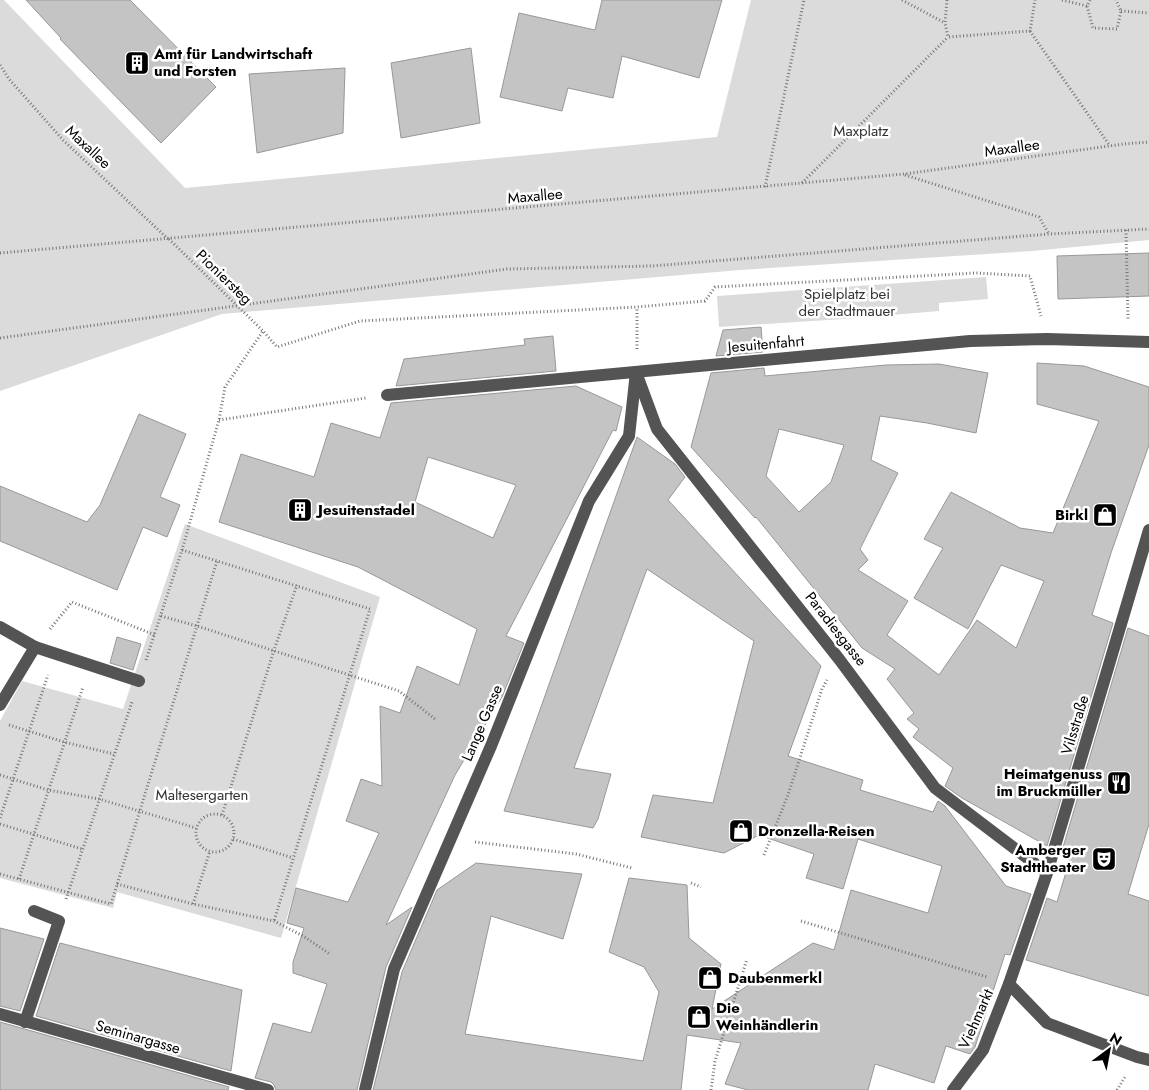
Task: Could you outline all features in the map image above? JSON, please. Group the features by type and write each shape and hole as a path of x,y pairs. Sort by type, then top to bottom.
{"street":[{"name":"Jesuitenfahrt","path":"387,395 970,341 1047,339 1149,342"},
{"name":"Paradiesgasse","path":"636,372 657,429 839,659 936,788 1047,873"},
{"name":"Lange Gasse","path":"365,1090 394,969 491,746 589,501 629,436 636,372"},
{"name":"Vilsstraße","path":"1009,984 1047,873 1149,530"},
{"path":"0,626 35,647 139,681"},
{"path":"0,704 35,647"},
{"path":"25,1022 59,922 34,912"},
{"path":"1009,984 1047,1023 1137,1058 1149,1060"},
{"name":"Viehmarkt","path":"953,1090 983,1050 1009,984"},
{"name":"Seminargasse","path":"0,1014 268,1090"}],"path":[{"path":"765,186 804,0"},
{"path":"902,0 945,23"},
{"path":"947,0 945,23 948,37"},
{"path":"1035,0 1030,31 1110,146"},
{"path":"1062,0 1087,6"},
{"path":"1090,0 1087,6 1093,28 1117,29 1121,11 1116,0"},
{"path":"1121,11 1149,13"},
{"path":"801,183 948,37 1030,31"},
{"name":"Maxallee","path":"0,65 8,79 62,140 169,239"},
{"name":"Maxallee","path":"0,253 904,174 1149,142"},
{"name":"Maxallee","path":"904,174 1039,217 1049,234"},
{"path":"0,338 507,269 652,266 1049,234 1149,229"},
{"path":"1126,230 1127,300 1131,341"},
{"name":"Pioniersteg","path":"169,239 277,347 360,321 637,307"},
{"path":"636,372 637,307 705,301 715,286 976,274 1030,276 1047,339"},
{"path":"59,922 182,550 219,420 225,387 263,331"},
{"path":"219,420 387,395"},
{"path":"182,550 370,609 274,921"},
{"path":"0,874 111,904 217,561"},
{"path":"222,816 296,585"},
{"path":"35,647 72,602 155,635"},
{"path":"161,616 274,650 399,691 435,719"},
{"path":"0,818 28,731 56,654"},
{"path":"764,855 788,796 822,689 839,659"},
{"path":"19,879 91,666"},
{"path":"0,722 64,742 114,754"},
{"path":"0,775 48,790 100,799 196,828"},
{"path":"211,814 222,816 228,819 232,825 233,839 225,849 219,852 210,851 201,846 197,840 196,828 204,817 211,814"},
{"path":"0,824 82,849"},
{"path":"233,839 293,858"},
{"path":"449,839 576,854 632,868"},
{"path":"193,904 210,851"},
{"path":"691,883 701,887"},
{"path":"117,884 193,904 274,921 303,936 330,954"},
{"path":"802,921 1009,984"},
{"path":"711,1090 715,1061 747,960"}],"green space":[{"name":"Maxplatz","path":"0,0 4,0 185,188 717,137 751,0 1149,0 1149,240 1032,251 740,270 222,314 0,391"},
{"name":"Spielplatz bei der Stadtmauer","path":"986,277 988,299 939,303 939,311 719,327 717,296"},
{"name":"Maltesergarten","path":"185,524 380,597 281,938 117,892 113,908 0,878 0,721 22,681 123,709"}],"building":[{"name":"Amt für Landwirtschaft und Forsten","path":"26,0 130,0 216,87 161,143 60,39"},
{"path":"602,0 722,0 699,78 622,56 613,98 568,88 562,111 500,97 519,13 595,30"},
{"path":"471,48 480,123 401,138 391,63"},
{"path":"345,68 343,133 257,153 249,74"},
{"path":"1149,253 1149,296 1058,299 1057,256"},
{"path":"761,327 763,352 716,356 723,330"},
{"path":"553,336 556,371 396,386 404,359 525,345 524,339"},
{"path":"1037,363 1084,366 1149,387 1149,445 1111,553 1092,615 1113,623 1047,846 962,798 945,786 953,768 913,737 919,729 907,719 914,713 887,679 895,669 862,648 756,517 691,447 711,373 764,368 765,376 886,365 939,364 988,373 976,433 880,416 871,460 898,473 860,549 868,560 858,570 908,601 887,635 939,675 977,620 1016,648 1044,581 1001,565 968,629 914,598 943,548 924,539 951,492 1020,528 1053,533 1099,421 1037,404","holes":["779,429 844,445 831,482 799,512 766,476"]},
{"path":"576,386 622,407 616,431 613,430 506,636 524,643 502,697 455,775 386,925 412,907 386,967 357,1090 276,1090 271,1082 255,1078 273,1023 311,1033 327,984 293,973 293,962 304,928 287,923 296,888 348,902 379,833 346,821 361,779 382,786 380,706 400,713 417,666 459,685 477,629 358,567 219,522 241,454 314,477 331,423 380,438 391,403","holes":["428,457 516,485 493,538 415,502"]},
{"path":"139,414 186,434 160,497 180,505 167,537 143,527 117,590 0,541 0,486 87,522 100,505"},
{"path":"637,437 675,464 685,477 668,500 821,666 788,756 863,780 860,790 933,812 938,801 945,806 1006,886 1031,894 1010,955 1005,954 975,1047 970,1054 946,1046 934,1083 875,1064 868,1090 748,1090 725,1084 741,1043 687,1035 681,1090 373,1090 402,972 437,890 476,863 582,874 563,939 491,916 465,1034 643,1061 659,992 644,967 609,952 629,878 687,885 689,938 721,964 712,1009 813,943 834,950 851,890 928,913 942,866 858,839 843,889 806,878 814,854 759,835 724,853 641,837 653,795 713,803 754,641 647,569 574,768 611,774 598,819 593,828 504,811"},
{"name":"Amberger Stadttheater","path":"1128,628 1149,636 1149,824 1128,894 1149,901 1149,996 1026,960 1047,898 1057,902 1070,859 1061,854"},
{"path":"117,637 141,644 133,670 110,663"},
{"path":"0,928 44,939 20,1011 0,1006"},
{"path":"60,943 242,990 231,1071 36,1016"},
{"path":"0,1022 229,1087 228,1090 0,1090"}],"place":[{"name":"Amt für Landwirtschaft und Forsten","path":"137,63"},
{"name":"Jesuitenstadel","path":"300,510"},
{"name":"Birkl","path":"1105,515"},
{"name":"Heimatgenuss im Bruckmüller","path":"1119,783"},
{"name":"Dronzella-Reisen","path":"741,831"},
{"name":"Amberger Stadttheater","path":"1104,859"},
{"name":"Daubenmerkl","path":"710,978"},
{"name":"Die Weinhändlerin","path":"699,1017"}]}
